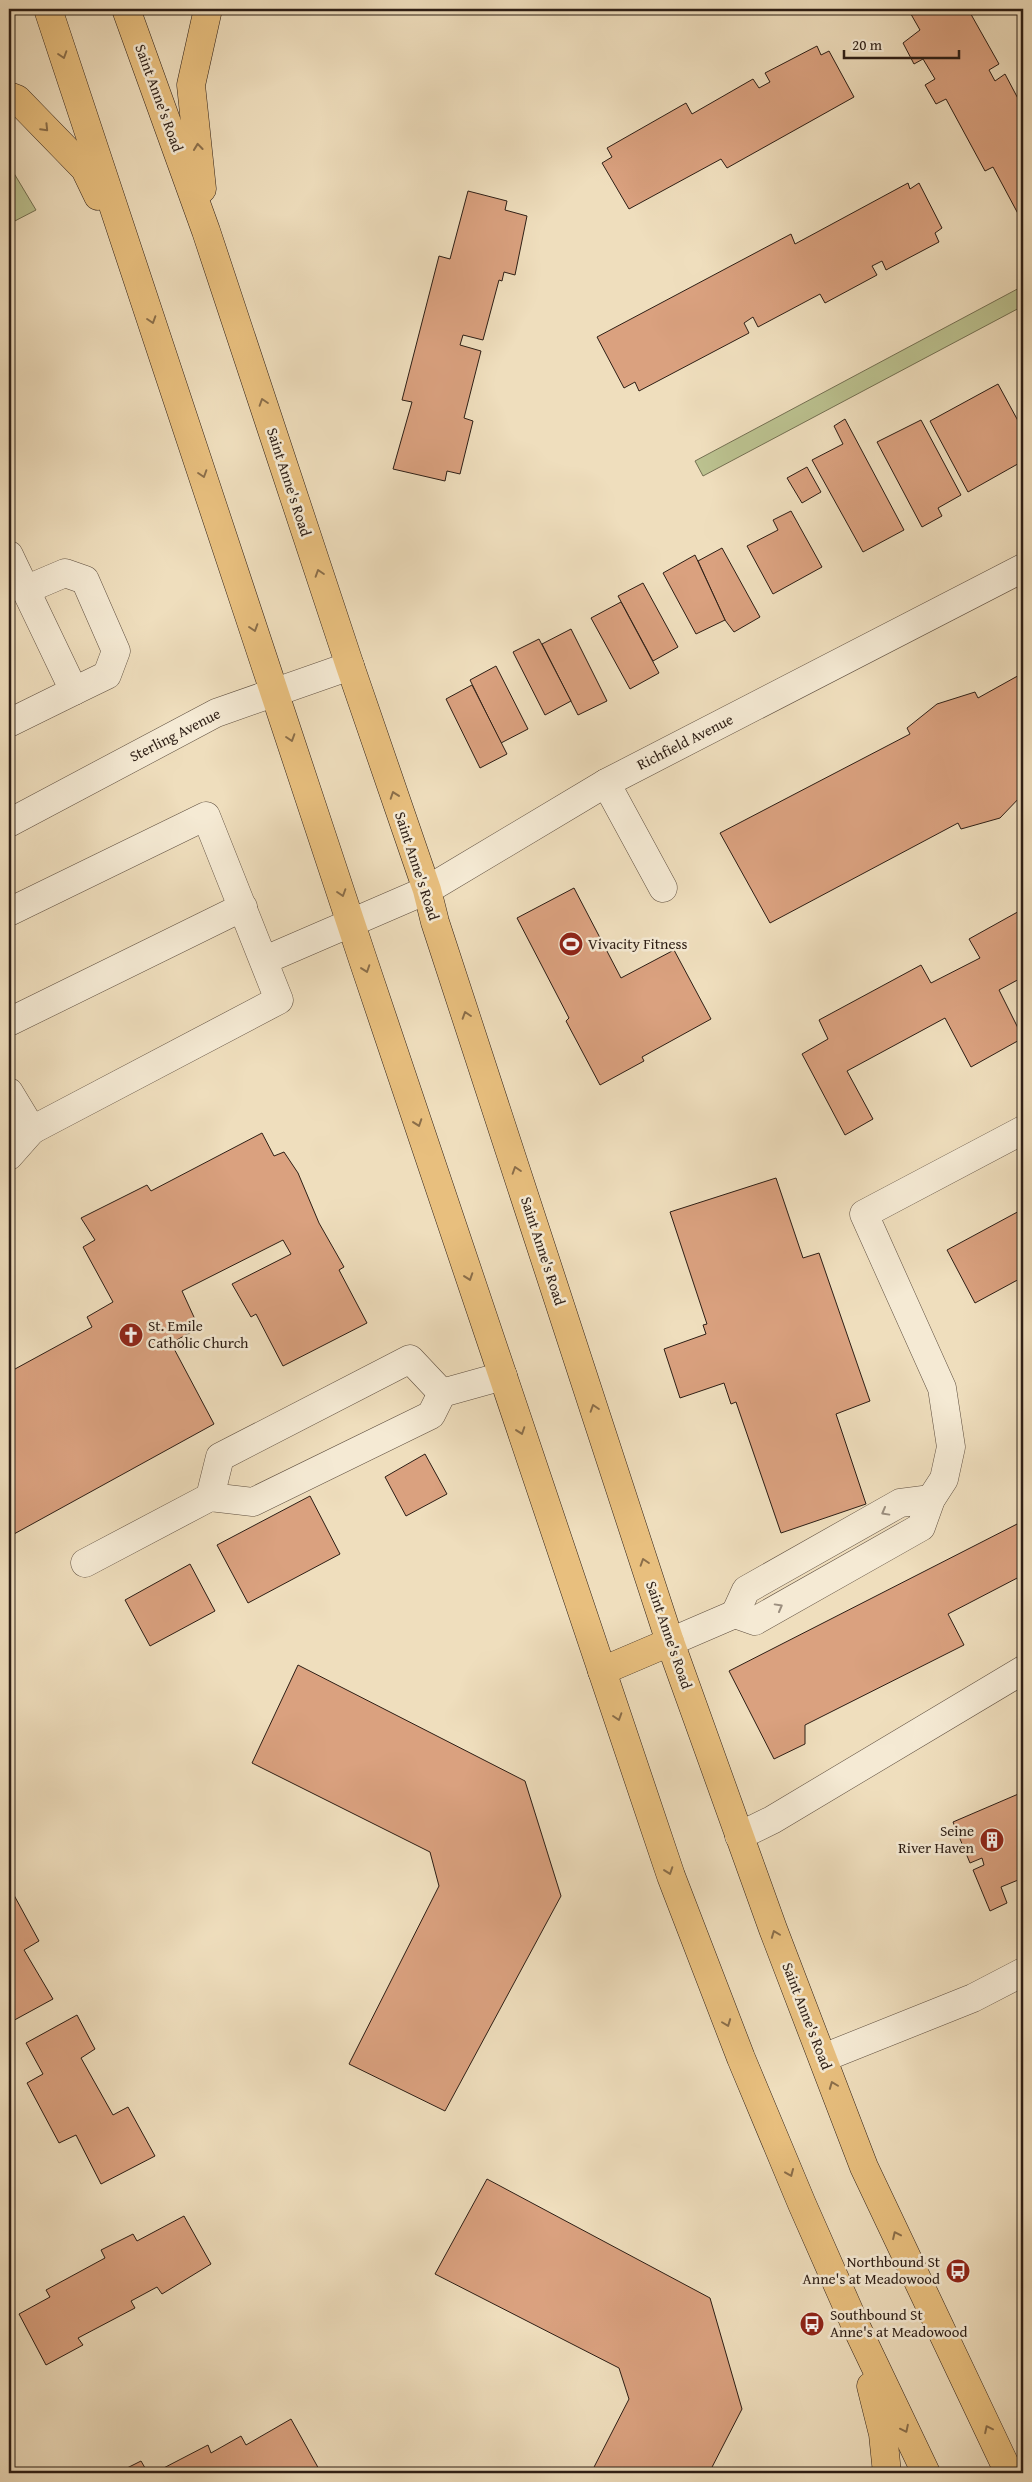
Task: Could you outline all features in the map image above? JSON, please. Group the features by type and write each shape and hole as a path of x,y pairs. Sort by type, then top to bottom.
{"main road":[{"path":"48,9 671,1876 734,2040 854,2322 926,2473"},
{"name":"Saint Anne's Road","path":"126,9 206,231 350,666 427,890 438,932 670,1642 739,1836 864,2167 1009,2473"},
{"path":"206,231 192,85 208,9"},
{"path":"9,96 17,99 85,170 136,273"},
{"path":"602,1671 670,1642"},
{"path":"854,2322 883,2434 887,2473"}],"street":[{"path":"9,555 74,691"},
{"name":"Richfield Avenue","path":"265,960 427,890 606,783 1023,568"},
{"path":"9,723 107,675 116,651 85,580 65,573 25,590"},
{"name":"Sterling Avenue","path":"9,823 216,713 350,666"},
{"path":"606,783 663,888"},
{"path":"9,1156 32,1130 279,1000 265,960 206,816 12,902"},
{"path":"9,1022 243,907"},
{"path":"9,1092 32,1130"},
{"path":"670,1642 735,1614 746,1590 900,1503 931,1499 944,1479 951,1447 942,1388 864,1214 1023,1130"},
{"path":"210,1497 220,1457 410,1359 442,1394"},
{"path":"85,1563 210,1497 252,1502 431,1414 442,1394 503,1376"},
{"path":"739,1836 772,1820 1023,1670"},
{"path":"823,2058 973,1998 1023,1972"}],"green space":[{"path":"9,165 36,210 9,224"},
{"path":"1023,286 1023,306 703,476 695,461"}],"building":[{"path":"908,9 968,9 999,64 989,70 995,81 1005,74 1023,108 1023,223 993,167 985,171 946,99 936,104 925,85 935,79 923,59 914,64 903,43 920,30"},
{"path":"817,46 821,55 829,51 854,97 727,168 721,159 629,209 602,163 612,157 607,148 686,103 692,114 753,79 759,88 770,82 765,73"},
{"path":"908,183 910,189 919,183 942,228 935,233 939,242 886,270 882,261 872,266 877,275 825,303 820,294 758,327 753,317 744,323 749,333 639,391 635,382 624,388 597,337 791,234 795,244"},
{"path":"468,191 507,201 505,210 527,216 515,275 504,272 502,281 499,280 483,340 463,335 460,345 481,351 464,418 473,421 460,474 447,471 445,481 393,469 412,402 402,400 439,256 450,259"},
{"path":"998,384 1023,430 1023,461 968,492 930,421"},
{"path":"845,419 904,530 863,552 812,460 843,444 834,426"},
{"path":"921,420 961,495 938,508 942,516 922,527 877,442"},
{"path":"807,467 821,492 802,503 787,478"},
{"path":"791,511 822,567 773,594 747,546 778,530 773,520"},
{"path":"722,548 760,617 734,632 725,620 698,561"},
{"path":"695,555 725,620 696,634 663,573"},
{"path":"643,583 678,647 653,661 618,596"},
{"path":"621,602 659,673 630,689 591,618"},
{"path":"571,629 607,701 578,715 542,644"},
{"path":"539,639 571,701 545,715 513,652"},
{"path":"496,666 528,729 501,743 470,680"},
{"path":"1023,673 1023,794 1000,818 961,829 958,823 770,923 720,833 910,734 907,728 937,704 975,692 978,698"},
{"path":"472,685 507,754 480,768 446,699"},
{"path":"574,888 621,978 674,950 711,1019 642,1057 644,1061 600,1085 566,1021 569,1018 517,918"},
{"path":"1023,909 1023,977 999,990 1023,1038 971,1067 945,1018 847,1071 873,1119 845,1135 802,1054 828,1039 819,1020 921,965 931,983 980,958 969,939"},
{"name":"St. Emile Catholic Church","path":"262,1133 274,1156 284,1152 298,1173 319,1223 344,1267 339,1270 367,1323 283,1366 256,1314 251,1317 232,1284 291,1254 283,1240 182,1291 199,1328 171,1343 214,1424 14,1534 9,1524 9,1368 13,1366 15,1369 92,1327 87,1317 113,1302 83,1247 95,1240 81,1218 147,1185 151,1191"},
{"path":"776,1178 803,1258 819,1253 870,1401 836,1414 866,1504 781,1533 736,1402 731,1404 724,1383 680,1398 664,1349 706,1334 703,1325 707,1324 670,1212"},
{"path":"1023,1209 1023,1277 975,1303 947,1250"},
{"path":"425,1454 447,1494 406,1516 385,1477"},
{"path":"310,1496 340,1554 248,1603 217,1545"},
{"path":"1023,1521 1023,1575 948,1614 964,1645 805,1725 805,1744 774,1759 729,1671"},
{"path":"190,1564 215,1611 150,1646 125,1600"},
{"path":"298,1665 525,1781 561,1896 445,2111 349,2064 439,1886 430,1852 252,1763"},
{"name":"Seine River Haven","path":"1023,1792 1023,1878 1001,1887 1007,1903 990,1911 973,1870 984,1865 982,1858 970,1863 953,1822"},
{"path":"9,1886 39,1941 24,1950 53,1999 9,2023"},
{"path":"77,2015 95,2049 81,2058 113,2115 128,2107 155,2156 101,2184 76,2135 59,2143 27,2083 43,2074 26,2043"},
{"path":"487,2179 710,2298 742,2409 709,2473 591,2473 629,2399 619,2368 435,2274"},
{"path":"184,2216 211,2264 162,2294 157,2287 131,2301 135,2308 78,2338 83,2345 46,2365 19,2314 50,2297 46,2290 105,2258 101,2250 133,2234 137,2241"},
{"path":"291,2419 320,2471 316,2473 154,2473 208,2445 211,2453 241,2436 246,2445"},
{"path":"141,2461 148,2473 117,2473"}],"place":[{"name":"Vivacity Fitness","path":"571,944"},
{"name":"St. Emile Catholic Church","path":"131,1335"},
{"name":"Seine River Haven","path":"992,1840"},
{"name":"Northbound St Anne's at Meadowood","path":"958,2271"},
{"name":"Southbound St Anne's at Meadowood","path":"812,2324"}]}
